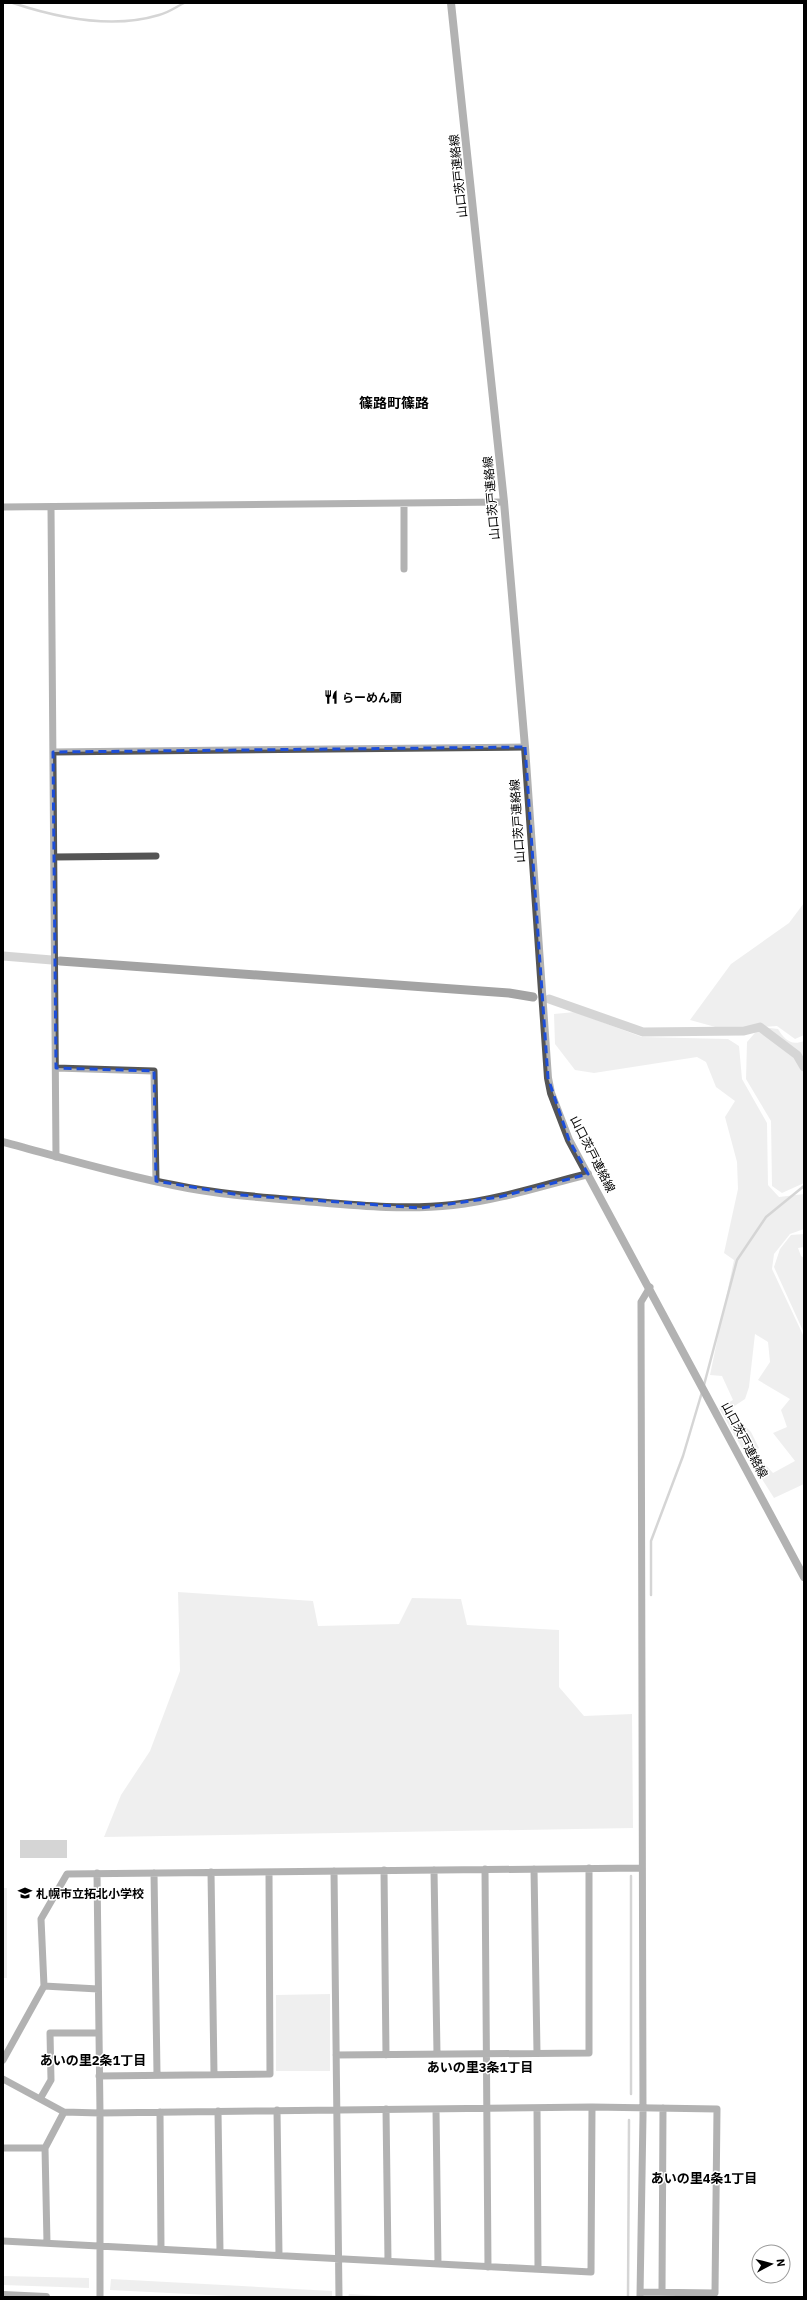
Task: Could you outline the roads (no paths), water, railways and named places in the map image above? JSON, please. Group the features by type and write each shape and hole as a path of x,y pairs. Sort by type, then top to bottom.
{"street":[{"name":"山口茨戸連絡線","path":"451,3 504,502 524,747 548,1078 551,1093 569,1140 650,1287 804,1577"},
{"path":"3,508 504,502"},
{"path":"404,503 404,569"},
{"path":"51,507 56,1156"},
{"path":"53,752 524,747"},
{"path":"54,857 156,856"},
{"path":"56,1068 154,1071 156,1182"},
{"path":"3,1142 156,1182 240,1195 380,1208 421,1208 455,1205 499,1197 588,1174"},
{"path":"3,2079 64,2112 100,2113 592,2107 642,2107 717,2109 715,2293 662,2293 640,2295 642,2107 641,1302 650,1287"},
{"path":"336,2055 589,2053 589,1868"},
{"path":"3,2060 44,1986 41,1919 67,1874 641,1868"},
{"path":"485,1869 488,2267"},
{"path":"534,1869 537,2053"},
{"path":"384,1870 386,2055"},
{"path":"434,1870 437,2054"},
{"path":"334,1871 339,2297"},
{"path":"211,1872 214,2074"},
{"path":"99,2076 156,2074 270,2074 269,1872"},
{"path":"97,1873 100,2113 100,2297"},
{"path":"154,1873 156,2074"},
{"path":"44,1986 98,1989"},
{"path":"40,2099 51,2080 50,2033 99,2032"},
{"path":"3,2241 591,2272 592,2107"},
{"path":"537,2108 538,2270"},
{"path":"662,2293 663,2108"},
{"path":"386,2109 388,2261"},
{"path":"436,2109 438,2264"},
{"path":"278,2110 279,2256"},
{"path":"218,2111 220,2252"},
{"path":"47,2243 45,2148 64,2112"},
{"path":"160,2112 161,2249"},
{"path":"3,2148 45,2148"},
{"path":"3,2295 46,2297"}],"waterway":[{"path":"13,3 67,17 104,21 141,19 162,14 184,3"},
{"path":"3,956 52,960"},
{"path":"60,961 509,993 533,997"},
{"path":"549,999 643,1032 744,1031 760,1027 797,1055 804,1067"},
{"path":"704,1385 737,1260 766,1217 804,1186"},
{"path":"651,1595 651,1541 683,1456 702,1392"},
{"path":"631,1876 631,2094"},
{"path":"628,2297 629,2120"}],"place":[{"name":"らーめん蘭","path":"331,697"},
{"name":"札幌市立拓北小学校","path":"25,1893"}],"district":[{"name":"篠路町篠路","path":"394,403"},
{"name":"あいの里2条1丁目","path":"93,2060"},
{"name":"あいの里3条1丁目","path":"480,2067"},
{"name":"あいの里4条1丁目","path":"704,2178"}]}
